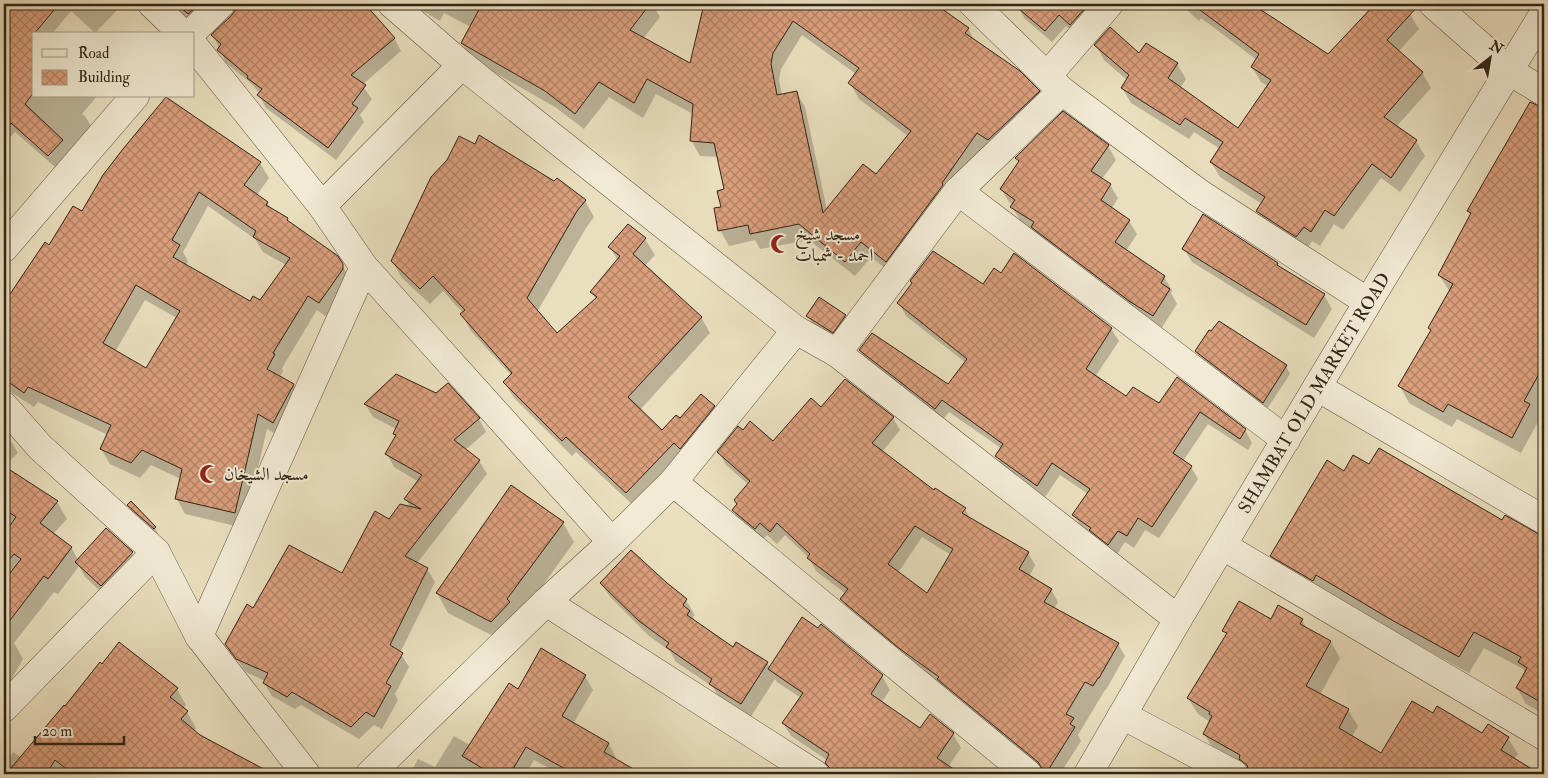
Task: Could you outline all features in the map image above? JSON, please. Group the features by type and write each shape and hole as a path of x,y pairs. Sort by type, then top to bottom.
{"street":[{"path":"152,4 181,32"},
{"path":"192,32 221,4"},
{"path":"392,4 462,65 796,330 838,354 1178,619"},
{"path":"973,4 1054,84 1199,192 1368,302"},
{"path":"838,354 958,191 1054,84 1109,4"},
{"path":"1433,4 1509,72 1544,92"},
{"name":"SHAMBAT OLD MARKET ROAD","path":"1088,774 1178,619 1544,13"},
{"path":"195,47 322,206 364,267 612,542"},
{"path":"322,206 462,65"},
{"path":"4,248 133,98"},
{"path":"958,191 1286,440"},
{"path":"199,636 364,267"},
{"path":"370,774 546,602 612,542 673,482 796,330"},
{"path":"1318,387 1544,520"},
{"path":"4,406 40,447 156,552 199,636 306,774"},
{"path":"673,482 1028,774"},
{"path":"1223,546 1544,736"},
{"path":"4,708 156,552"},
{"path":"546,602 815,774"},
{"path":"1122,715 1234,774"}],"building":[{"path":"13,4 59,4 36,32 32,32 32,95 25,104 63,140 48,156 11,123 4,132 4,15"},
{"path":"177,4 199,4 188,14"},
{"path":"236,4 365,4 395,38 351,75 366,85 352,104 358,108 328,148 257,95 262,89 247,78 248,76 217,50 221,44 211,35 232,15 236,9"},
{"path":"482,4 650,4 630,30 690,63 704,4 935,4 969,28 965,33 1020,71 1040,91 988,140 977,133 942,183 943,185 886,262 861,242 845,262 799,224 750,234 748,225 718,231 714,208 721,207 717,191 724,189 714,143 690,141 693,104 647,79 634,103 599,82 575,114 545,91 461,43","holes":["793,21 859,68 848,83 911,131 876,174 863,164 823,213 797,91 777,95 771,64 773,53"]},
{"path":"1013,4 1085,4 1087,6 1070,25 1059,15 1045,31"},
{"path":"1192,4 1252,4 1328,54 1375,4 1418,4 1387,40 1423,72 1384,117 1417,140 1391,178 1372,164 1334,216 1325,210 1311,232 1304,227 1296,237 1256,211 1265,197 1210,162 1223,142 1185,118 1180,125 1121,88 1129,75 1094,45 1110,27 1139,53 1146,43 1178,63 1168,78 1238,128 1271,80 1251,67 1259,54"},
{"path":"165,98 167,98 261,162 244,185 268,202 266,205 288,218 287,220 338,256 343,264 343,269 319,303 308,296 273,353 275,354 267,369 294,384 273,423 258,414 235,513 175,499 182,469 142,450 131,463 100,449 111,425 28,387 24,393 4,379 4,303 45,242 49,245 73,206 82,211 103,175","holes":["199,192 256,231 253,237 290,258 260,300 253,296 250,301 173,257 180,245 172,240","136,285 180,311 146,368 103,343"]},
{"path":"1530,102 1544,108 1544,365 1524,401 1530,404 1512,438 1448,404 1443,412 1398,386 1431,330 1428,328 1453,284 1438,275 1471,213 1467,211"},
{"path":"1063,111 1109,145 1091,171 1111,184 1101,200 1130,220 1115,242 1165,276 1161,283 1170,289 1153,316 1129,301 1031,227 1034,222 1010,207 1015,200 1000,189 1019,161 1015,158"},
{"path":"479,135 554,181 557,178 586,200 577,211 527,298 557,333 597,297 590,292 620,256 608,247 628,224 646,238 633,254 702,317 628,397 662,430 676,415 680,418 701,394 715,406 680,449 674,443 626,493 566,437 562,441 503,382 512,373 460,314 465,310 433,276 420,289 391,261 431,177 447,160 459,136 475,144"},
{"path":"1203,214 1278,263 1277,265 1325,294 1306,325 1182,249"},
{"path":"933,251 983,284 994,268 1001,273 1014,253 1112,328 1086,369 1126,396 1133,387 1159,403 1177,377 1246,429 1240,439 1200,412 1173,453 1192,466 1152,527 1138,518 1127,536 1118,531 1108,545 1089,530 1091,528 1072,515 1090,489 1052,463 1037,486 995,456 1003,444 942,400 935,409 859,350 872,333 948,384 967,359 897,303 912,283 910,281"},
{"path":"819,297 846,315 833,333 806,316"},
{"path":"1219,321 1287,365 1263,403 1195,351 1209,330 1211,331"},
{"path":"396,374 436,393 448,383 480,418 454,440 480,460 405,556 428,568 390,645 403,653 386,683 391,686 374,717 366,712 351,727 292,692 287,697 263,683 268,673 236,659 225,644 247,604 253,608 289,545 342,573 375,511 389,519 400,504 421,509 404,499 422,475 385,454 396,435 393,434 399,421 364,404"},
{"path":"845,379 894,417 872,443 934,490 935,488 966,508 962,513 1029,552 1019,569 1052,589 1044,602 1119,643 1099,678 1093,686 1085,682 1066,714 1074,718 1070,724 1075,727 1047,772 1043,770 1038,762 937,679 939,677 900,649 840,599 848,589 807,558 810,554 777,523 770,532 760,523 755,529 732,510 737,504 734,500 750,481 717,452 738,426 743,430 750,421 773,441 811,398 821,407","holes":["915,526 953,549 927,593 888,564"]},
{"path":"1379,448 1502,520 1505,515 1544,537 1544,704 1516,688 1527,668 1518,662 1521,657 1474,632 1459,657 1316,575 1313,581 1270,556 1327,460 1344,471 1353,455 1369,464"},
{"path":"4,466 58,501 40,523 72,547 48,579 44,576 4,628 4,581 21,559 14,554 4,566 4,534 16,517 4,509"},
{"path":"511,485 564,522 507,599 510,602 491,622 436,593"},
{"path":"131,501 156,527 154,529 127,505"},
{"path":"106,528 133,552 101,586 75,562"},
{"path":"631,550 687,599 683,605 690,611 687,615 733,647 736,642 768,662 741,704 709,684 712,679 666,647 669,643 639,621 600,583"},
{"path":"1239,601 1271,619 1278,605 1303,619 1300,624 1331,641 1306,686 1349,709 1339,728 1381,753 1412,701 1433,713 1437,706 1482,733 1488,724 1509,737 1501,750 1540,774 1258,774 1248,769 1247,765 1239,759 1240,755 1203,734 1212,716 1209,714 1210,712 1187,698 1227,633 1222,631"},
{"path":"802,617 818,628 821,624 883,675 871,694 920,728 930,714 954,733 937,758 961,774 831,774 829,767 825,763 829,754 782,723 803,693 768,669"},
{"path":"119,642 178,688 170,697 188,711 181,719 200,735 273,774 73,774 55,760 46,774 6,774"},
{"path":"541,648 586,675 562,716 609,743 604,752 642,774 574,774 526,747 510,774 492,774 462,756 509,683 518,689"}],"place":[{"name":"مسجد شيخ احمد - شمبات","path":"780,244"},
{"name":"مسجد الشيخان","path":"209,474"}]}
